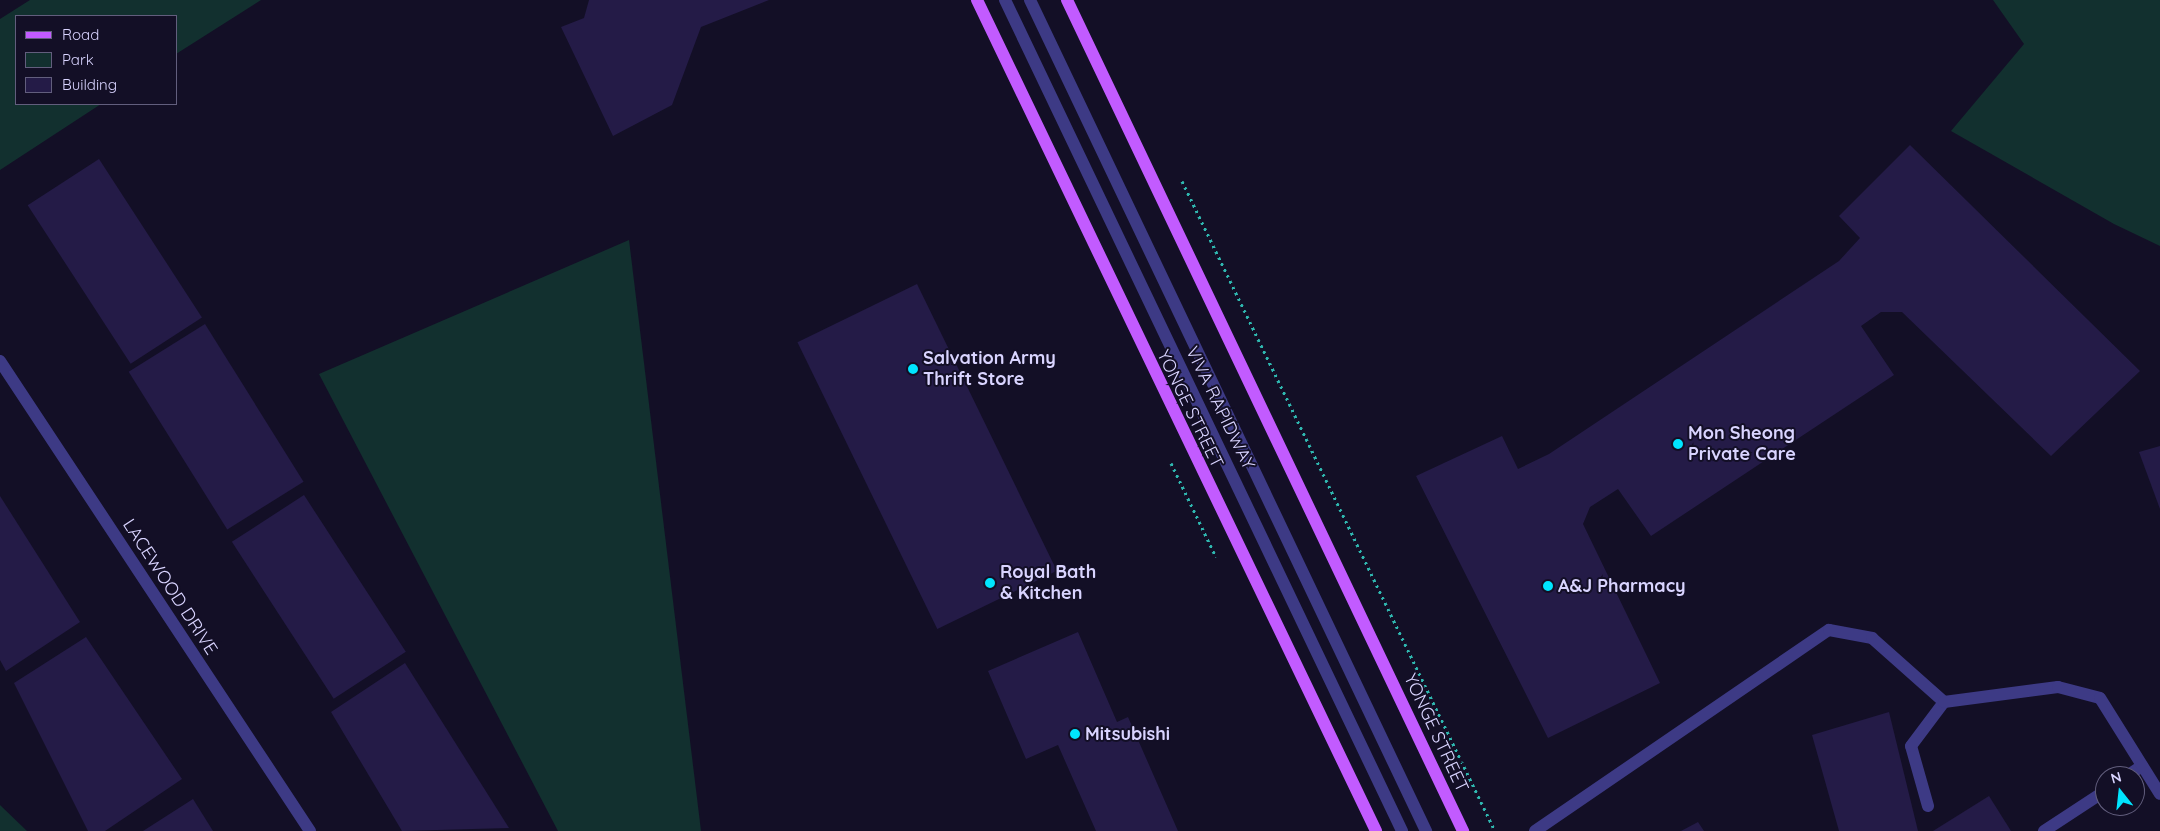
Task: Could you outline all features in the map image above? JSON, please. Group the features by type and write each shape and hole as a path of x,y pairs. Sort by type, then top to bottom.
{"main road":[{"name":"YONGE STREET","path":"977,0 1376,831"},
{"name":"YONGE STREET","path":"1068,0 1463,831"}],"street":[{"name":"VIVA RAPIDWAY","path":"1005,0 1402,831"},
{"name":"VIVA RAPIDWAY","path":"1030,0 1426,831"},
{"name":"LACEWOOD DRIVE","path":"0,361 310,831"},
{"path":"1535,831 1829,630 1872,638 1944,702"},
{"path":"1928,806 1911,746 1944,702 2058,687 2100,698 2142,766"},
{"path":"2145,771 2160,794"},
{"path":"2044,831 2095,798"}],"path":[{"path":"1180,178 1495,831"}],"green space":[{"path":"30,0 261,0 178,53 178,15 15,15 15,105 99,105 0,170 0,19"},
{"path":"1993,0 2160,0 2160,246 2114,224 1951,131 2024,44"},
{"path":"629,240 701,831 558,831 319,374"},
{"path":"0,805 27,831 0,831"}],"building":[{"path":"589,0 769,0 701,27 672,105 613,136 561,27 584,18"},
{"name":"Mon Sheong Private Care","path":"1910,145 2140,371 2051,456 1902,312 1881,312 1861,326 1894,375 1651,536 1618,489 1590,507 1583,524 1660,683 1548,738 1416,476 1502,436 1518,469 1549,454 1839,261 1860,238 1839,216"},
{"path":"99,159 202,318 131,364 28,205"},
{"path":"917,284 1057,571 937,629 797,342"},
{"path":"205,324 304,482 227,529 129,372"},
{"path":"2160,446 2160,509 2139,452"},
{"path":"304,495 406,652 334,699 232,542"},
{"path":"0,496 80,622 6,671 0,660"},
{"name":"Mitsubishi","path":"1078,632 1117,722 1128,717 1178,831 1096,831 1058,745 1026,759 988,671"},
{"path":"86,637 182,779 105,831 88,831 14,683"},
{"path":"405,663 509,828 402,831 331,712"},
{"path":"1889,712 1918,831 1839,831 1812,735"},
{"path":"1989,796 2011,831 1933,831"},
{"path":"193,799 213,831 143,831"},
{"path":"1698,822 1704,831 1681,831"}],"place":[{"name":"Salvation Army Thrift Store","path":"913,369"},
{"name":"Mon Sheong Private Care","path":"1678,444"},
{"name":"Royal Bath & Kitchen","path":"990,583"},
{"name":"A&J Pharmacy","path":"1548,586"},
{"name":"Mitsubishi","path":"1075,734"}]}
